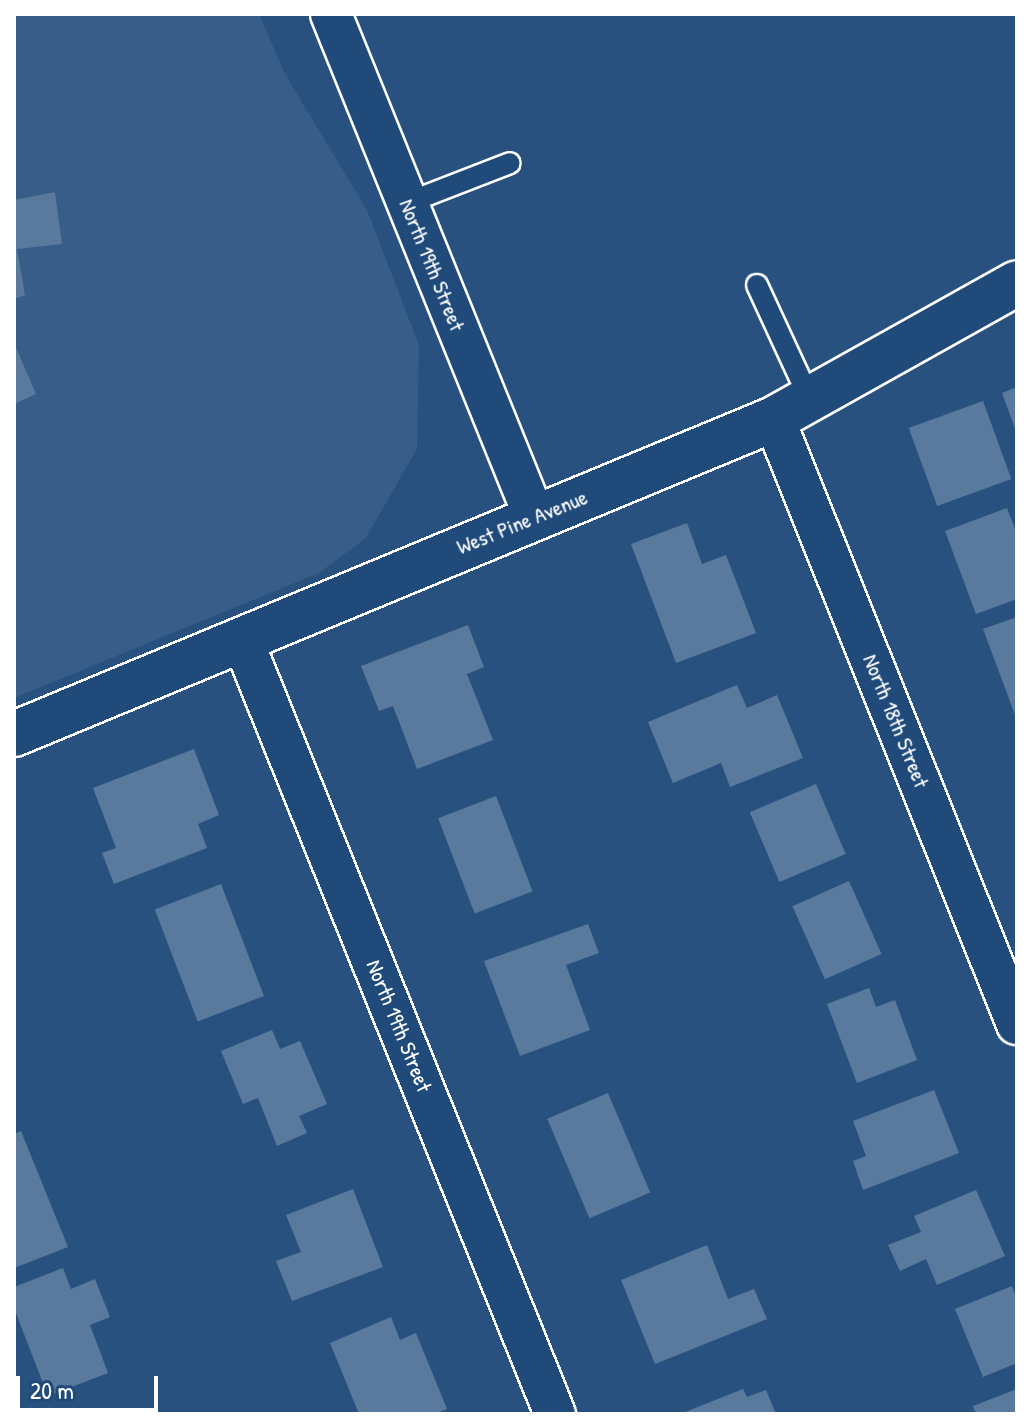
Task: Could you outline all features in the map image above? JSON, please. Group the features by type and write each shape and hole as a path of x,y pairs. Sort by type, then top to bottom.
{"street":[{"name":"North 19th Street","path":"331,14 534,516"},
{"name":"West Pine Avenue","path":"14,734 792,410 1017,283"},
{"name":"North 18th Street","path":"792,410 1017,1024"},
{"name":"North 19th Street","path":"242,639 555,1414"}],"lane":[{"path":"407,203 510,163"},
{"path":"757,285 792,410"}],"shaded area":[{"path":"14,14 259,14 285,74 367,210 419,345 417,449 366,538 319,573 14,698"}],"building":[{"path":"55,192 62,244 17,249 25,295 14,299 14,200"},
{"path":"14,343 36,394 14,404"},
{"path":"1017,387 1017,434 1002,393"},
{"path":"983,401 1011,479 937,506 909,428"},
{"path":"1007,508 1017,534 1017,599 976,614 945,531"},
{"path":"687,523 702,564 726,555 756,633 676,663 631,544"},
{"path":"1017,617 1017,720 983,629"},
{"path":"468,625 484,667 467,674 493,740 417,769 393,706 379,711 361,666"},
{"path":"737,685 747,708 777,695 803,758 730,787 721,763 673,783 648,722"},
{"path":"194,749 219,815 198,824 207,848 114,884 102,853 116,848 93,788"},
{"path":"816,784 846,854 779,882 750,812"},
{"path":"496,796 533,891 475,913 438,818"},
{"path":"849,881 882,954 825,979 792,906"},
{"path":"221,884 264,996 198,1021 155,909"},
{"path":"588,924 599,953 566,965 590,1030 520,1056 484,961"},
{"path":"869,988 876,1007 895,1000 917,1060 857,1083 827,1004"},
{"path":"272,1030 280,1049 300,1041 327,1104 299,1116 307,1133 277,1146 258,1098 243,1104 221,1051"},
{"path":"934,1090 959,1153 863,1190 853,1161 866,1156 853,1121"},
{"path":"608,1093 650,1192 589,1218 547,1119"},
{"path":"21,1131 68,1247 14,1268 14,1134"},
{"path":"353,1189 383,1267 292,1301 276,1261 301,1252 286,1215"},
{"path":"976,1190 1005,1256 937,1285 926,1259 900,1271 888,1245 921,1232 914,1216"},
{"path":"707,1245 728,1299 754,1289 767,1319 655,1364 621,1280"},
{"path":"63,1268 71,1289 95,1279 110,1317 90,1325 108,1373 48,1396 14,1308 14,1287"},
{"path":"1012,1286 1017,1299 1017,1363 983,1377 955,1309"},
{"path":"391,1317 400,1340 416,1333 447,1409 434,1414 359,1414 330,1343"},
{"path":"743,1389 747,1397 766,1390 776,1414 680,1414"},
{"path":"1017,1389 1017,1414 976,1414 973,1406"}]}
